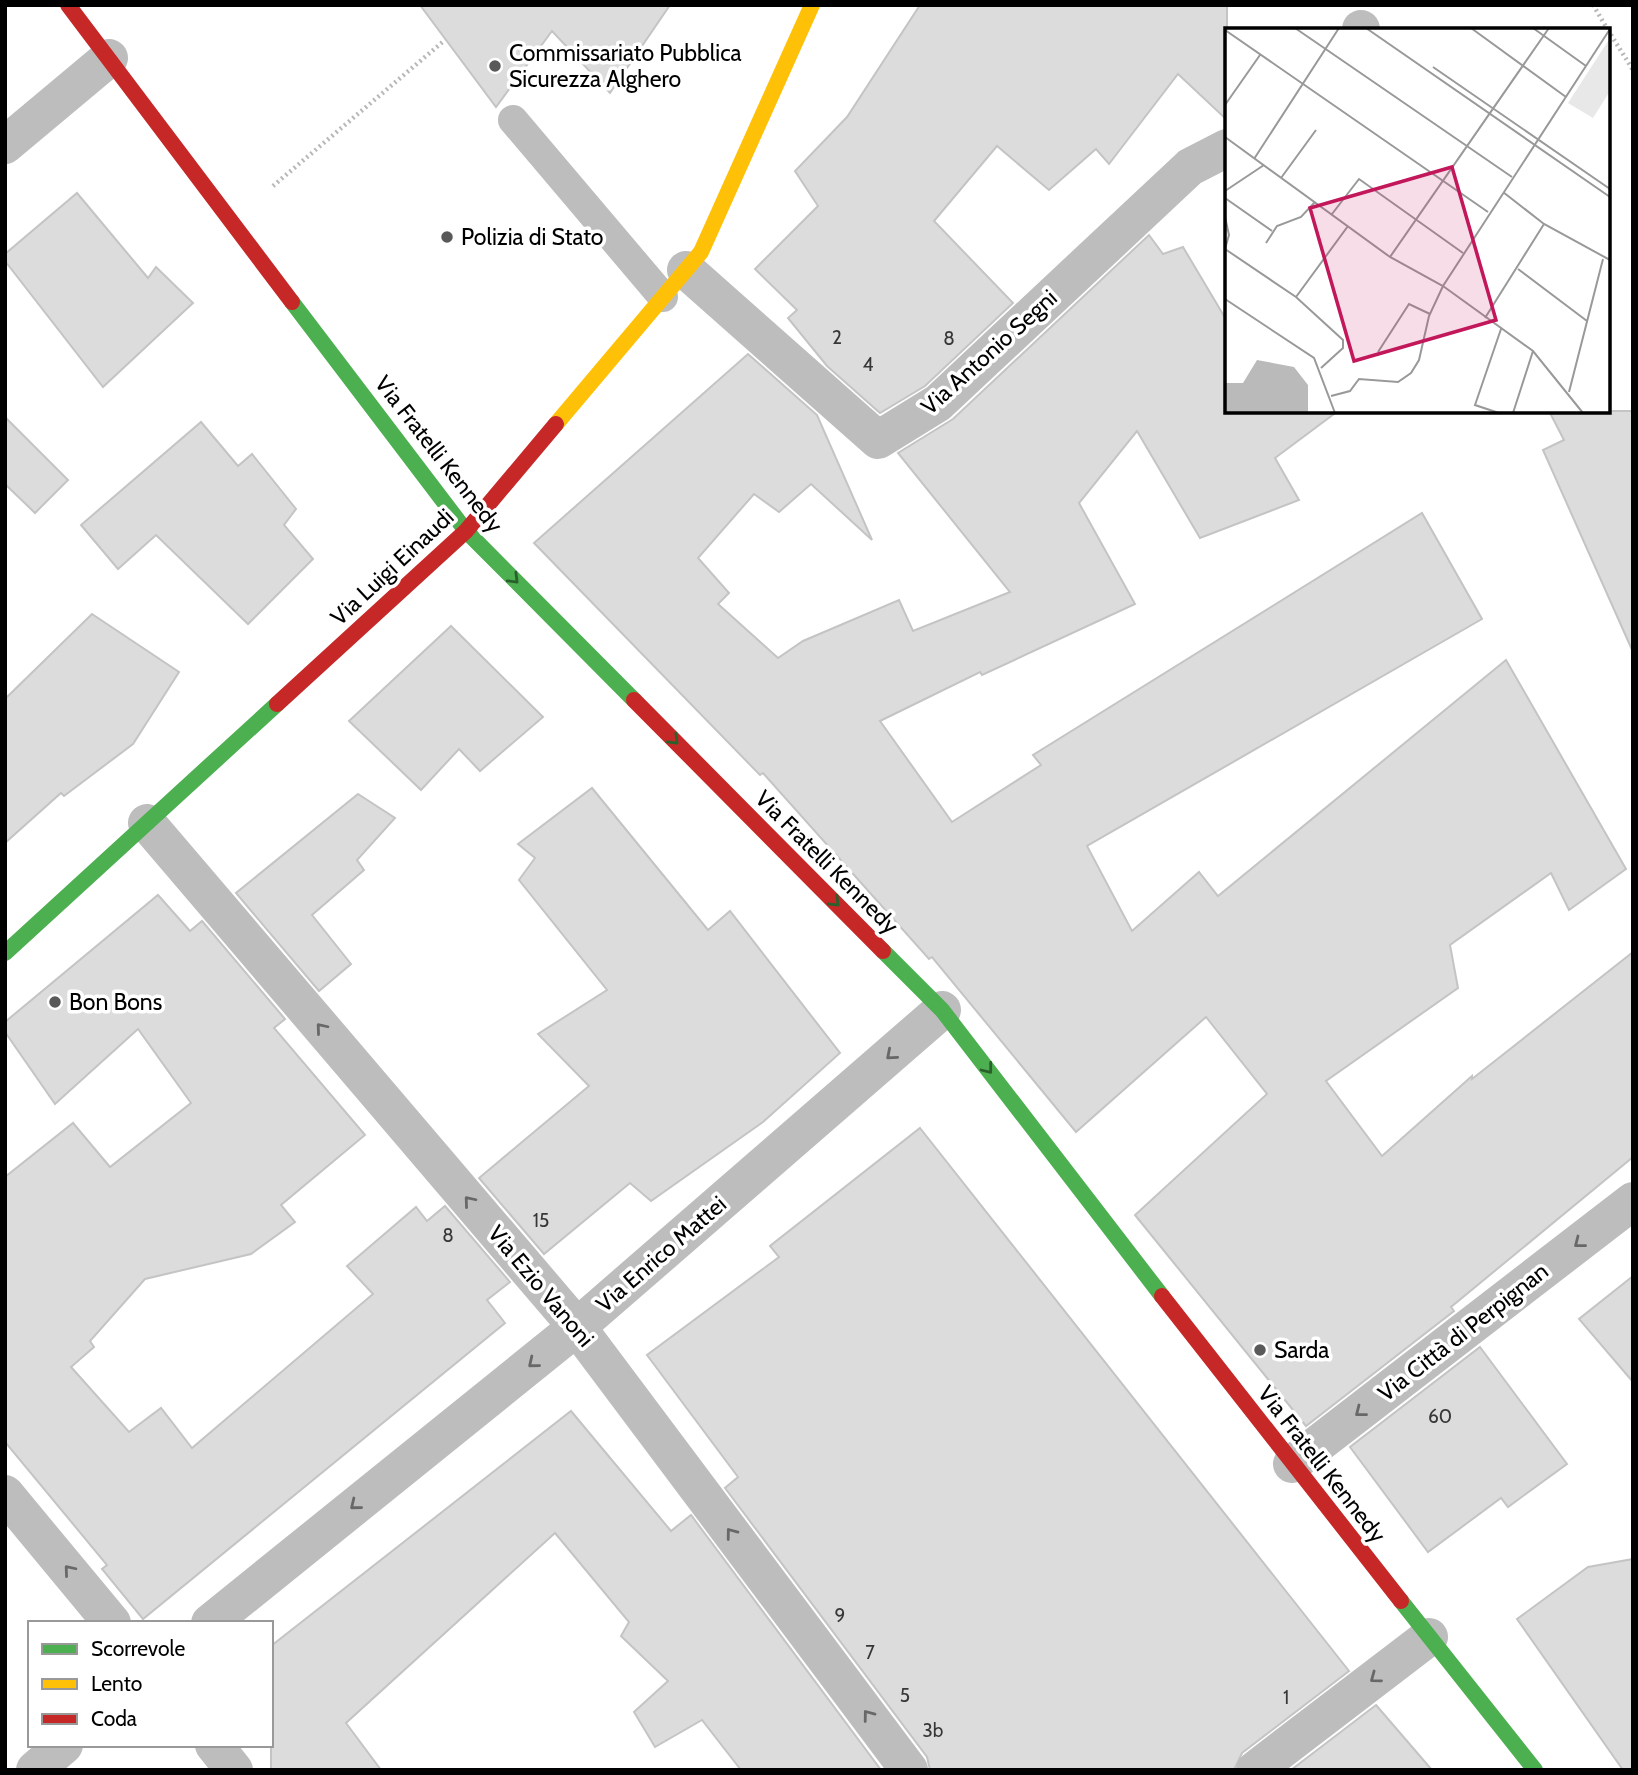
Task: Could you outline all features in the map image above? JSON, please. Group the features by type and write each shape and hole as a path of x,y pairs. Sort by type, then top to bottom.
{"street":[{"name":"Via Fratelli Kennedy","path":"68,5 466,531 942,1010 1292,1464 1535,1770"},
{"name":"Via Luigi Einaudi","path":"5,953 466,531 701,252 812,5"},
{"path":"5,145 109,58"},
{"name":"Via Antonio Segni","path":"675,283 878,440 938,403 1190,167 1225,149"},
{"name":"Via Ezio Vanoni","path":"147,823 577,1327 909,1770"},
{"name":"Via Enrico Mattei","path":"212,1621 577,1327 942,1010"},
{"name":"Via Città di Perpignan","path":"1292,1464 1633,1201"},
{"path":"5,1494 110,1621"},
{"path":"1255,1770 1429,1637"},
{"path":"35,1770 62,1747"},
{"path":"216,1747 234,1770"}],"lane":[{"path":"513,120 675,283"}],"path":[{"path":"1593,5 1607,28"},
{"path":"1610,33 1633,70"},
{"path":"273,186 445,40"}],"building":[{"name":"Commissariato Pubblica Sicurezza Alghero","path":"420,5 670,5 610,93 552,31 496,107"},
{"path":"920,5 1227,5 1225,118 1178,74 1109,164 1096,149 1049,190 997,146 934,221 1013,303 925,386 880,413 827,366 788,318 797,310 755,269 818,206 795,171 847,117"},
{"path":"77,193 148,278 156,267 193,303 103,387 5,261 5,254"},
{"path":"1149,235 1163,254 1183,247 1225,318 1225,413 1335,413 1275,458 1299,500 1200,538 1137,431 1079,503 1135,604 982,675 980,672 880,721 952,822 1041,765 1033,755 1422,513 1482,619 1087,846 1132,931 1199,872 1218,896 1506,660 1626,869 1569,910 1551,873 1450,945 1458,988 1326,1081 1382,1156 1472,1076 1472,1079 1633,952 1633,1157 1451,1307 1454,1311 1306,1426 1135,1215 1267,1094 1206,1017 1076,1132 932,957 929,959 763,773 760,775 534,543 748,354 817,415 872,540 811,484 779,512 754,494 698,558 729,593 718,604 778,658 803,641 899,600 913,631 1010,592 898,453 953,419"},
{"path":"1633,411 1633,652 1543,450 1564,440 1550,413"},
{"path":"5,417 68,480 35,513 5,484"},
{"path":"201,422 238,466 252,454 296,509 284,525 313,559 248,624 156,535 118,569 81,525"},
{"path":"92,614 179,672 133,744 64,796 61,793 5,843 5,699"},
{"path":"451,626 543,717 480,771 459,749 421,790 349,721"},
{"path":"592,788 708,930 730,911 840,1053 763,1122 651,1201 630,1183 544,1254 479,1178 589,1086 538,1034 607,990 519,880 535,858 518,844"},
{"path":"358,794 395,818 357,860 364,870 312,915 351,964 319,991 236,893"},
{"path":"158,895 190,931 202,921 285,1019 274,1028 365,1135 281,1205 295,1222 251,1254 145,1279 90,1341 94,1347 71,1367 129,1432 161,1408 192,1448 373,1294 347,1266 416,1207 427,1221 445,1206 510,1282 487,1300 505,1323 143,1619 102,1569 107,1565 5,1442 5,1177 73,1123 110,1167 191,1103 138,1029 55,1104 5,1032 5,1022"},
{"path":"920,1128 1349,1671 1242,1753 1234,1770 930,1770 927,1757 725,1488 738,1477 647,1355 779,1257 770,1246"},
{"path":"1633,1276 1633,1382 1579,1319"},
{"path":"1480,1347 1567,1464 1508,1507 1501,1498 1428,1552 1350,1447"},
{"path":"571,1411 671,1531 691,1515 881,1770 741,1770 702,1720 655,1747 634,1712 668,1681 621,1636 629,1622 555,1533 346,1723 381,1770 271,1770 273,1644"},
{"path":"1633,1559 1633,1770 1623,1770 1517,1619 1588,1567"},
{"path":"1376,1705 1432,1770 1291,1770"}],"traffic: fast":[{"path":"292,302 466,531 634,700"},
{"path":"5,953 277,704"},
{"path":"883,951 942,1010 1162,1296"},
{"path":"1401,1601 1535,1770"}],"traffic: slow":[{"path":"556,424 701,252 812,5"}],"traffic: jam":[{"path":"68,5 292,302"},
{"path":"277,704 466,531 556,424"},
{"path":"634,700 883,951"},
{"path":"1162,1296 1401,1601"}],"place":[{"name":"Commissariato Pubblica Sicurezza Alghero","path":"495,66"},
{"name":"Polizia di Stato","path":"447,237"},
{"name":"Bon Bons","path":"55,1002"},
{"name":"Sarda","path":"1260,1350"}]}
